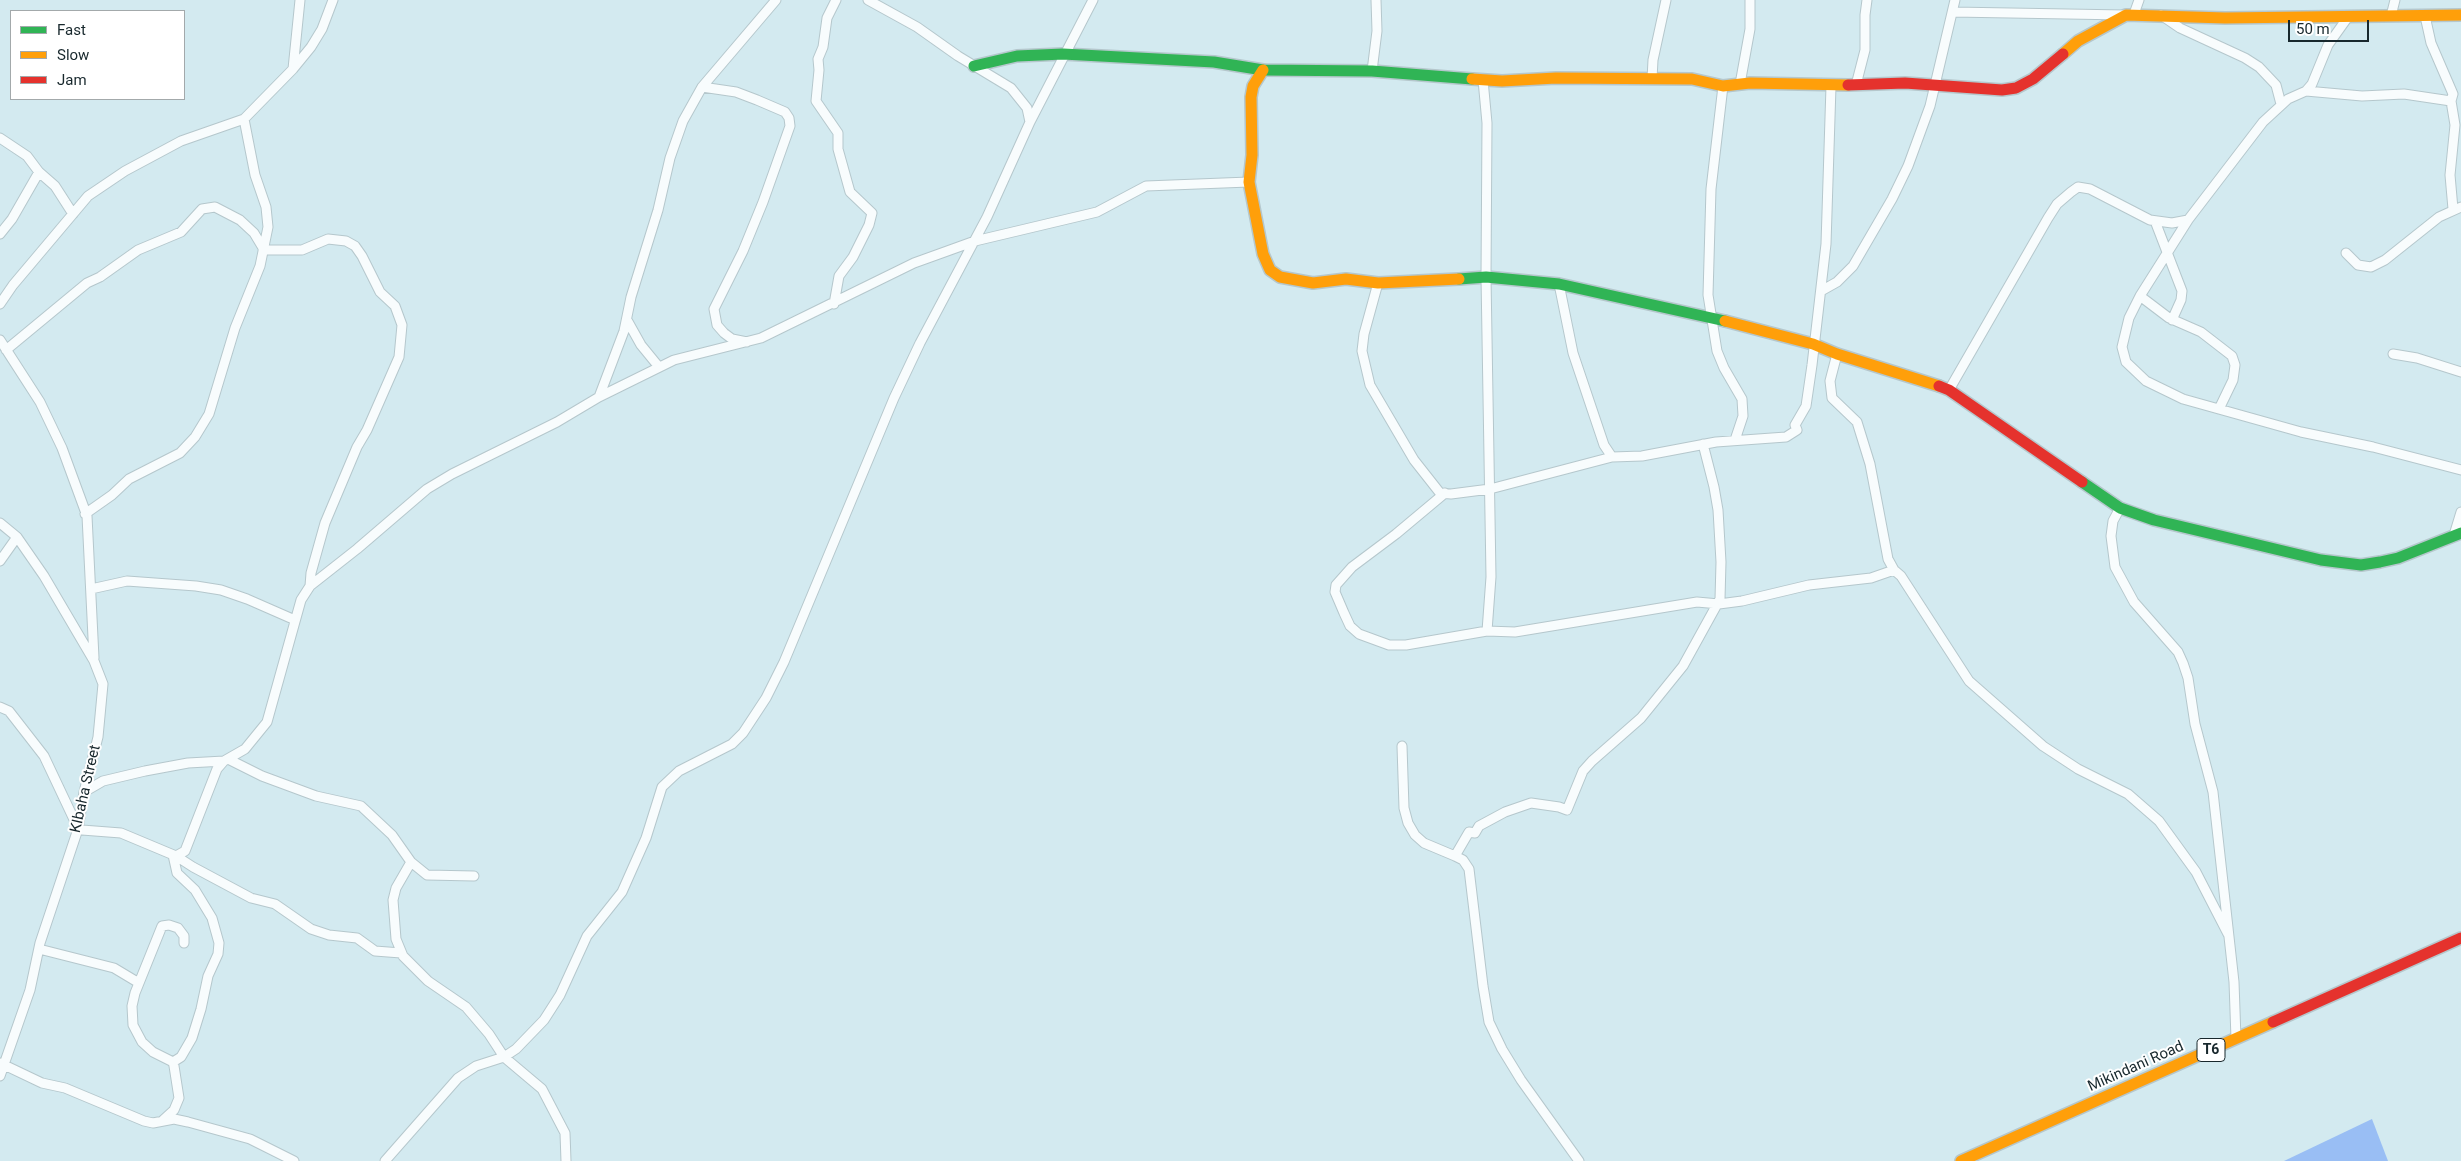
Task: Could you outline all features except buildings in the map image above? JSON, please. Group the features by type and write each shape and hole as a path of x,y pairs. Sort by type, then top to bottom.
{"main road":[{"path":"974,66 1017,56 1063,54 1214,62 1263,70 1372,71 1483,80 1700,80 1723,86 1740,84 1831,86 1906,84 1989,90 2016,88 2033,79 2078,41 2130,15 2161,14 2225,18 2461,15"},
{"path":"1263,70 1253,86 1251,97 1252,155 1249,182 1263,254 1270,270 1286,280 1313,283 1346,279 1378,283 1486,277 1559,284 1813,344 1837,354 1949,390 2120,508 2154,520 2341,564 2362,565 2389,560 2458,534"},
{"name":"Mikindani Road","path":"1961,1161 2461,938"}],"street":[{"path":"293,69 300,0"},
{"path":"0,304 12,285 88,196 125,171 181,141 244,119 293,69 319,35 334,0"},
{"path":"599,397 627,320 631,296 658,210 670,158 683,121 702,87 776,0"},
{"path":"834,304 839,276 853,257 869,225 872,213 856,199 847,186 838,149 838,133 816,101 819,70 818,59 822,48 827,18 836,0"},
{"path":"868,0 917,27 974,66 1011,88 1027,108 1030,122"},
{"path":"385,1161 458,1078 476,1066 504,1057 516,1049 552,1009 587,936 622,892 646,838 662,788 679,770 732,744 743,733 766,698 784,662 894,398 920,343 975,241 1063,54 1093,0"},
{"path":"1372,71 1377,31 1376,0"},
{"path":"1652,79 1654,52 1662,27 1666,0"},
{"path":"1740,84 1750,28 1750,0"},
{"path":"1856,85 1865,50 1867,0"},
{"path":"1821,291 1837,282 1853,266 1892,200 1908,166 1928,113 1955,0"},
{"path":"1953,12 2130,15 2139,0"},
{"path":"2391,16 2395,0"},
{"path":"2161,14 2180,28 2245,58 2260,67 2276,85 2282,104"},
{"path":"2346,254 2358,265 2371,267 2385,260 2428,225 2457,208 2450,175 2455,125 2452,88 2431,43 2426,16"},
{"path":"2348,17 2328,44 2312,84 2306,91 2282,104 2248,140 2188,220 2140,296 2123,338 2122,352 2126,362 2146,381 2159,389 2220,409 2461,470"},
{"path":"1483,80 1487,123 1486,277 1491,577 1486,631"},
{"path":"1723,86 1711,189 1708,295 1721,363 1742,399 1743,416 1736,440"},
{"path":"1378,283 1364,334 1362,351 1370,385 1414,460 1440,492 1490,489 1612,457 1642,456 1703,444 1786,436 1797,430 1794,425 1806,406 1821,291 1826,244 1831,86"},
{"path":"702,87 736,92 785,112 788,118 788,133 765,196 743,251 714,309 717,325 724,333 732,339 748,342"},
{"path":"2306,91 2362,96 2404,94 2452,101"},
{"path":"85,514 112,495 129,479 172,459 196,437 208,414 235,328 260,266 268,218 255,175 244,119"},
{"path":"0,138 27,156 39,172 55,186 73,214"},
{"path":"0,234 12,219 39,172"},
{"path":"175,856 181,854 187,846 217,769 226,760 245,749 267,722 301,600 310,586 357,549 427,489 483,456 558,422 599,397 674,360 748,342 834,304 914,263 975,241 1097,212 1146,186 1249,182"},
{"path":"1949,390 2048,218 2063,198 2078,187 2087,188 2155,221 2172,223 2188,220"},
{"path":"94,662 87,516 59,440 40,402 2,344 87,283 100,277 138,250 181,232 202,209 216,207 240,220 254,233 263,249"},
{"path":"2155,221 2182,290 2181,300 2172,320"},
{"path":"263,249 302,250 328,239 346,241 354,246 362,256 380,292 395,306 402,325 399,357 325,522 311,573 310,586"},
{"path":"1559,284 1573,353 1604,446 1612,457"},
{"path":"2140,296 2172,320 2201,332 2234,358 2233,380 2220,409"},
{"path":"627,320 641,345 659,367"},
{"path":"1837,354 1830,381 1832,398 1857,422 1870,464 1888,559 1894,570 1906,584 1969,681 2043,746 2078,769 2128,794 2159,821 2196,872 2228,934"},
{"path":"2393,354 2461,372"},
{"path":"1455,856 1469,832 1475,833 1479,826 1505,812 1531,803 1567,810 1583,771 1655,703 1684,666 1719,604 1721,582 1718,510 1703,444"},
{"path":"1445,493 1424,512 1352,567 1336,584 1335,592 1354,630 1389,645 1406,645 1486,631 1515,632 1697,602 1719,604 1759,598 1808,585 1871,578 1894,570"},
{"path":"2120,508 2113,522 2111,536 2115,567 2134,602 2178,652 2188,678 2195,724 2213,792 2234,982 2236,1039"},
{"path":"2458,534 2461,512"},
{"name":"KIbaha Street","path":"0,523 17,537 44,576 94,662 103,684 98,737 84,792 80,830 39,949 30,990 2,1063 0,1076"},
{"path":"0,561 17,537"},
{"path":"91,589 127,581 196,586 221,590 295,620"},
{"path":"0,708 9,711 44,756 80,830 121,833 175,856 251,898 274,904 311,929 329,935 357,938 375,951 401,952"},
{"path":"1402,746 1404,808 1408,823 1415,835 1424,843 1463,860 1469,869 1489,1022 1502,1049 1521,1080 1579,1161"},
{"path":"84,792 103,781 145,771 188,763 226,760 316,796 361,806 392,835 411,862 422,872 434,876 474,876"},
{"path":"173,1062 181,1057 192,1038 208,976 218,954 219,943 212,918 195,890 177,873 175,856"},
{"path":"411,862 396,888 393,900 396,939 401,952 428,981 466,1006 489,1034 504,1057 542,1089 565,1133 566,1161"},
{"path":"173,1062 148,1048 133,1025 132,1006 162,926 169,925 178,928 184,936 184,943"},
{"path":"39,949 114,968 140,983"},
{"path":"162,1121 174,1110 179,1098 173,1062"},
{"path":"2,1063 42,1082 64,1088 144,1121 153,1123 179,1120 250,1139 294,1161"}],"water":[{"path":"2372,1119 2388,1161 2284,1161"}],"traffic: fast":[{"path":"974,66 1017,56 1063,54 1214,62 1263,70 1372,71 1472,79"},
{"path":"1459,279 1486,277 1559,284 1725,321"},
{"path":"2082,482 2120,508 2154,520 2321,560 2361,565 2380,562 2398,558 2461,533"}],"traffic: slow":[{"path":"2063,54 2078,41 2126,15 2225,18 2461,15"},
{"path":"1263,70 1253,86 1251,97 1252,155 1249,182 1263,254 1270,270 1280,277 1313,283 1346,279 1378,283 1459,279"},
{"path":"1472,79 1502,81 1556,78 1692,79 1723,86 1750,83 1848,85"},
{"path":"1725,321 1813,344 1837,354 1939,386"},
{"path":"1961,1161 2273,1022"}],"traffic: jam":[{"path":"1848,85 1905,83 2002,90 2016,88 2033,79 2063,54"},
{"path":"1939,386 1949,390 2082,482"},
{"path":"2273,1022 2461,938"}]}
